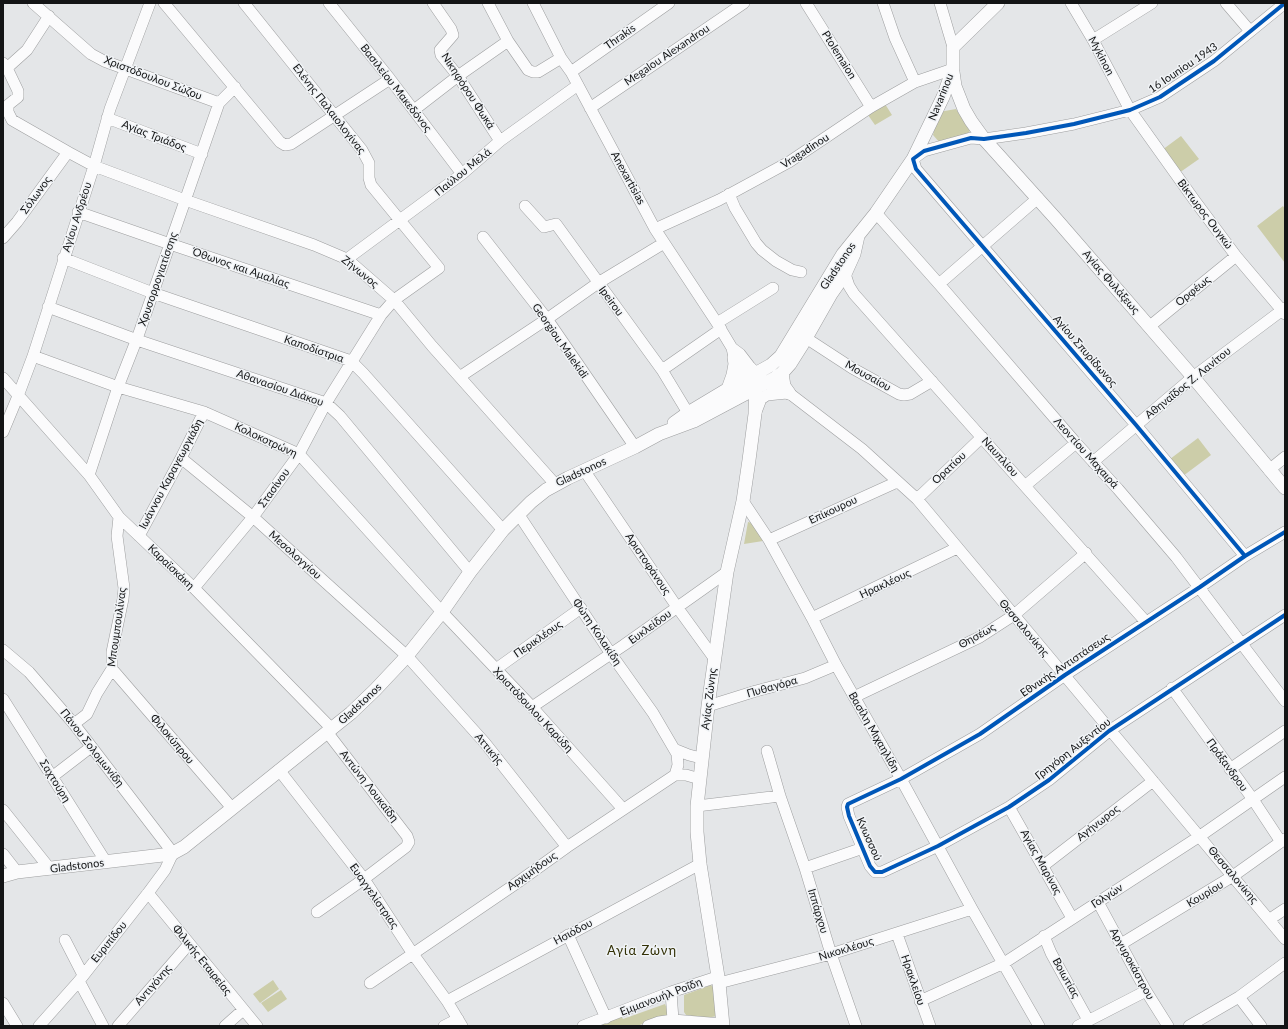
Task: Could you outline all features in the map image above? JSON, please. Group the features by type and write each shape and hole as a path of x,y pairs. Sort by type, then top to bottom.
{"main road":[{"path":"952,47 998,3"},
{"name":"Navarinou","path":"913,159 943,97 953,68 952,47"},
{"name":"Αγίας Φυλάξεως","path":"953,68 955,86 959,98 971,121 984,139 1038,198 1150,326 1285,488"},
{"name":"Gladstonos","path":"756,381 781,356 844,254 876,213 913,159"},
{"name":"Gladstonos","path":"3,876 17,872 173,853 184,847 330,731 375,690 407,656 442,612 470,572 504,530 531,502 555,484 635,447 659,434 688,413 756,381 782,373 790,364 831,294 845,274 854,254 858,236"},
{"path":"733,353 735,364 731,394 747,400 755,414"},
{"path":"782,373 784,386 789,393"},
{"name":"Αγίας Ζώνης","path":"722,1025 718,980 700,864 697,832 697,806 701,758 714,658 727,572 743,501 755,414 756,381"},
{"name":"Gladstonos","path":"659,434 694,421 731,394"}],"street":[{"name":"Χριστόδουλου Σώζου","path":"33,3 50,16 91,54 104,61 219,103"},
{"name":"Αγίου Ανδρέου","path":"3,432 33,356 94,166 107,118 150,3"},
{"path":"164,3 280,142 285,145 291,144 390,79"},
{"name":"Ελένης Παλαιολογίνας","path":"244,3 367,157 371,185 439,268"},
{"name":"Βασιλείου Μακεδόνος","path":"329,3 390,79 462,174"},
{"name":"Νικηφόρου Φωκά","path":"433,3 451,29 453,35 440,50 441,55 458,76 500,141"},
{"path":"488,3 508,41 528,70 538,72 561,58"},
{"name":"Anexartisias","path":"533,3 561,58 571,72 655,229 719,326 733,353 740,354 756,381"},
{"name":"Thrakis","path":"571,72 669,3"},
{"name":"Megalou Alexandrou","path":"590,108 744,3"},
{"name":"Ptolemaion","path":"806,3 871,107"},
{"path":"883,3 915,82"},
{"path":"940,3 952,47"},
{"name":"Mykinon","path":"1071,3 1093,40 1130,110"},
{"path":"1093,40 1152,3"},
{"path":"1226,3 1250,31"},
{"name":"16 Iouniou 1943","path":"984,139 1068,125 1130,110 1160,97 1214,61 1285,3"},
{"path":"5,65 27,50 50,16"},
{"path":"414,110 458,76 508,41"},
{"name":"Ζήνωνος","path":"5,65 18,91 18,97 8,105 8,112 12,120 68,152 94,166 185,200 314,245 347,259 394,300 432,346 461,376 555,484"},
{"name":"Vragadinou","path":"655,229 729,194 789,162 871,107 915,82 953,68"},
{"name":"Παύλου Μελά","path":"347,259 462,174 500,141 578,85"},
{"name":"Χρυσορρογιατίσσης","path":"89,475 118,387 137,340 219,103 235,87"},
{"name":"Βίκτωρος Ουγκώ","path":"1130,110 1194,201 1236,256 1284,311"},
{"name":"Αγίας Τριάδος","path":"107,118 202,154"},
{"name":"Gladstonos","path":"913,159 924,151 936,147 971,138 984,139"},
{"name":"Σόλωνος","path":"3,238 17,222 68,152"},
{"name":"Αγίου Σπυρίδωνος","path":"913,159 916,169 1136,424 1245,556"},
{"path":"729,194 756,243 762,250 792,270 801,272"},
{"path":"939,284 1038,198"},
{"name":"Ipeirou","path":"526,206 544,227 551,224 556,224 662,370 688,413"},
{"name":"Όθωνος και Αμαλίας","path":"78,212 381,315"},
{"name":"Λεοντίου Μαχαιρά","path":"876,213 1171,552 1200,587 1285,701"},
{"name":"Georgiou Malekidi","path":"483,237 547,319 635,447"},
{"path":"461,376 598,283 664,243"},
{"name":"Ορφέως","path":"1150,326 1236,256"},
{"name":"Καποδίστρια","path":"64,258 153,293 351,361 504,530"},
{"name":"Στασίνου","path":"194,588 253,517 299,454 326,403 381,315 394,300 439,268"},
{"name":"Ναυπλίου","path":"845,274 849,286 854,294 1146,622"},
{"path":"662,370 719,326 773,288"},
{"path":"831,294 854,294"},
{"name":"Αθανασίου Διάκου","path":"48,307 137,340 326,403 340,416 470,572"},
{"name":"Αθηναΐδος Ζ. Λανίτου","path":"1093,462 1193,377 1284,311"},
{"name":"Μουσαίου","path":"806,338 852,368 899,394 910,394 932,381"},
{"name":"Κολοκοτρώνη","path":"33,356 118,387 204,412 299,454 442,612"},
{"name":"Καραϊσκάκη","path":"3,378 89,475 120,517 194,588 330,731"},
{"name":"Θεσσαλονίκης","path":"756,381 789,393 862,449 917,499 1285,939"},
{"path":"755,414 761,399 767,395 789,393"},
{"name":"Ιωάννου Καραγεωργιάδη","path":"139,536 204,412"},
{"name":"Ορατίου","path":"917,499 982,437"},
{"path":"1026,486 1076,443"},
{"path":"1269,470 1285,457"},
{"name":"Μεσολογγίου","path":"181,458 253,517 407,656"},
{"name":"Αριστοφάνους","path":"584,470 677,607 714,658"},
{"name":"Επίκουρου","path":"769,540 898,482"},
{"name":"Βασίλη Μιχαηλίδη","path":"743,501 769,540 836,665 901,779 972,909 1040,1026"},
{"name":"Φώτη Κολακίδη","path":"520,515 581,608 653,713 678,758 678,765 675,775"},
{"name":"Μπουμπουλίνας","path":"74,724 87,714 97,693 112,669 112,652 124,588 117,536 120,517"},
{"name":"Εθνικής Αντιστάσεως","path":"850,803 901,779 980,734 1065,675 1245,556 1285,532"},
{"name":"Ηρακλέους","path":"812,618 957,548"},
{"name":"Θησέως","path":"854,697 980,637 1014,615 1086,553"},
{"name":"Ευκλείδου","path":"532,707 612,654 727,572"},
{"name":"Περικλέους","path":"496,669 581,608"},
{"name":"Χριστόδουλου Καρύδη","path":"442,612 532,707 623,809"},
{"name":"Γρηγόρη Αυξεντίου","path":"885,871 938,846 1009,807 1049,780 1110,731 1172,688 1285,615"},
{"name":"Πάνου Σολομωνίδη","path":"4,653 29,672 74,724 173,853"},
{"name":"Αττικής","path":"407,656 453,706 567,847"},
{"name":"Πυθαγόρα","path":"708,706 805,678 836,665"},
{"name":"Φιλοκύπρου","path":"112,669 232,808"},
{"name":"Πράξανδρου","path":"1172,688 1283,840"},
{"name":"Σαχτούρη","path":"3,699 106,862"},
{"name":"Αντώνη Λουκαΐδη","path":"330,731 407,836 408,842 406,847 364,879"},
{"path":"1230,769 1285,731"},
{"path":"52,777 91,747"},
{"path":"674,749 701,758"},
{"name":"Ιππάρχου","path":"767,751 831,954 856,1026"},
{"name":"Ευαγγελίστριας","path":"279,770 364,879 413,954 447,1001 460,1023"},
{"path":"675,775 686,775 700,779"},
{"name":"Αρχιμήδους","path":"370,983 567,847 675,775"},
{"name":"Γολγών","path":"920,1001 1004,963 1200,836 1252,798 1285,777"},
{"name":"Αγήνωρος","path":"1043,866 1152,781"},
{"path":"697,806 780,796"},
{"name":"Κνωσσού","path":"850,803 847,807 849,816 873,870 878,873 885,871"},
{"name":"Αγίας Μαρίνας","path":"1009,807 1072,918"},
{"path":"3,810 50,869"},
{"name":"Κουρίου","path":"1121,944 1233,876 1283,840"},
{"path":"805,868 863,848"},
{"name":"Ευριπίδου","path":"39,1026 81,978 148,893 165,870 173,853"},
{"path":"3,854 17,872"},
{"name":"Ησιόδου","path":"447,1001 700,864"},
{"path":"318,912 364,879"},
{"name":"Φιλικής Εταιρείας","path":"148,893 256,1026"},
{"name":"Αργυροκάστρου","path":"1098,902 1146,991 1168,1026"},
{"name":"Νικοκλέους","path":"718,980 831,954 972,909"},
{"path":"1270,920 1285,909"},
{"name":"Ηρακλείου","path":"897,934 930,1026"},
{"path":"568,935 606,1018"},
{"name":"Βοιωτίας","path":"1044,936 1088,1020"},
{"path":"65,940 104,1026"},
{"name":"Αντιγόνης","path":"118,1026 188,944"},
{"path":"1188,1026 1239,997 1285,963"},
{"name":"Εμμανουήλ Ροΐδη","path":"583,1026 671,992 718,980"},
{"path":"1078,1026 1146,991"},
{"path":"671,992 673,1020"},
{"path":"1239,997 1261,1026"},
{"path":"3,1003 17,1026"},
{"path":"225,1026 243,1010"},
{"path":"648,1026 659,1022 673,1020 722,1025"},
{"path":"444,1026 460,1023"}],"green space":[{"path":"885,104 892,115 875,125 868,115"},
{"path":"956,109 970,131 965,136 940,143 933,135 939,112"},
{"path":"1181,136 1199,159 1179,173 1162,150"},
{"path":"1283,206 1285,209 1285,263 1257,226"},
{"path":"1198,438 1211,455 1183,476 1170,459"},
{"path":"748,522 752,523 763,541 744,544"},
{"path":"273,980 279,989 260,1003 253,994"},
{"path":"711,985 713,987 718,1016 705,1018 686,1015 684,1012 684,995"},
{"path":"281,990 287,999 268,1012 261,1003"},
{"path":"665,1004 669,1014 637,1026 594,1026 621,1016 623,1019"}],"cycle path":[{"path":"1245,556 1136,425 916,169 913,159 924,151 971,138 984,139 1026,133 1074,124 1130,110 1160,97 1214,61 1285,3"},
{"path":"1285,532 1245,556 1065,675 980,734 901,779 848,804 847,807 849,816 870,866 875,872 882,872 938,846 1009,807 1049,780 1109,731 1285,615"}],"district":[{"name":"Αγία Ζώνη","path":"642,951"}]}
